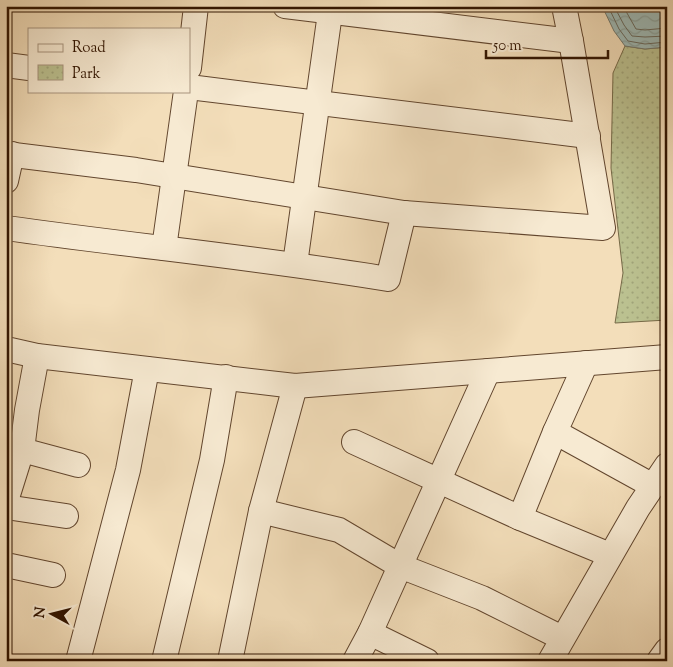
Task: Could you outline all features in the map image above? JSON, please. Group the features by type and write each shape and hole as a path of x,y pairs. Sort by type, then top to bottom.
{"street":[{"path":"190,59 196,6"},
{"path":"285,6 331,9 571,40"},
{"path":"6,181 9,154 174,177 404,213 603,228 564,6"},
{"path":"295,264 331,9"},
{"path":"6,64 28,68"},
{"path":"190,87 588,136"},
{"path":"164,248 186,92"},
{"path":"6,228 295,264 388,278 404,213"},
{"path":"6,349 37,356 295,386 667,357"},
{"path":"37,356 16,408 22,450 7,500 66,516"},
{"path":"520,518 554,432 586,363"},
{"path":"78,661 128,470 147,368"},
{"path":"355,661 370,633 488,371"},
{"path":"164,661 212,460 226,377"},
{"path":"230,661 261,511 295,386"},
{"path":"554,432 653,486"},
{"path":"354,442 520,518 610,555"},
{"path":"22,450 78,465"},
{"path":"550,661 638,508 667,465"},
{"path":"261,511 339,530 400,566 482,598 562,638"},
{"path":"6,565 53,575"},
{"path":"370,633 427,661"},
{"path":"659,661 667,650"}],"green space":[{"path":"625,46 645,49 667,47 667,320 615,323 623,273 611,168 613,73"}],"water":[{"path":"602,6 667,6 667,47 645,49 625,46 614,31"}]}
